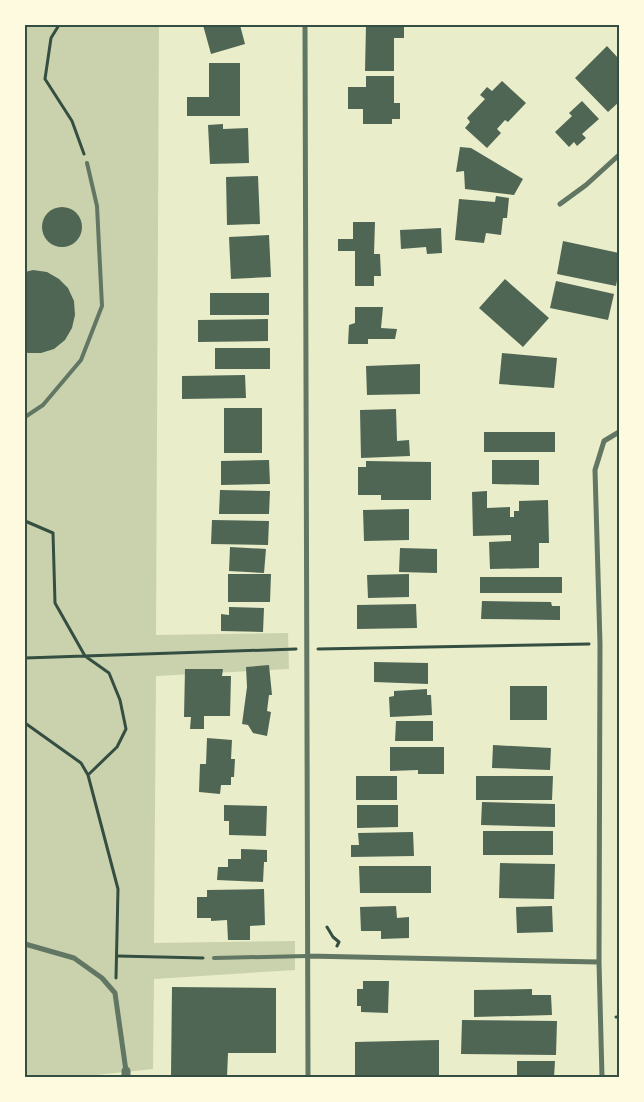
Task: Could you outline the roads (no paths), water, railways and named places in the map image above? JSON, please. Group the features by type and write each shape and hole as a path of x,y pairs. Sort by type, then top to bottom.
{"street":[{"path":"305,25 308,1077"},
{"path":"560,204 586,186 619,155"},
{"path":"602,1077 599,962 600,644 595,470 604,440 619,432"},
{"path":"25,944 74,958 102,978 115,993 126,1074"},
{"path":"307,956 599,962"}],"lane":[{"path":"25,417 43,406 81,360 102,306 97,206 87,163"},
{"path":"214,958 307,956"}]}
